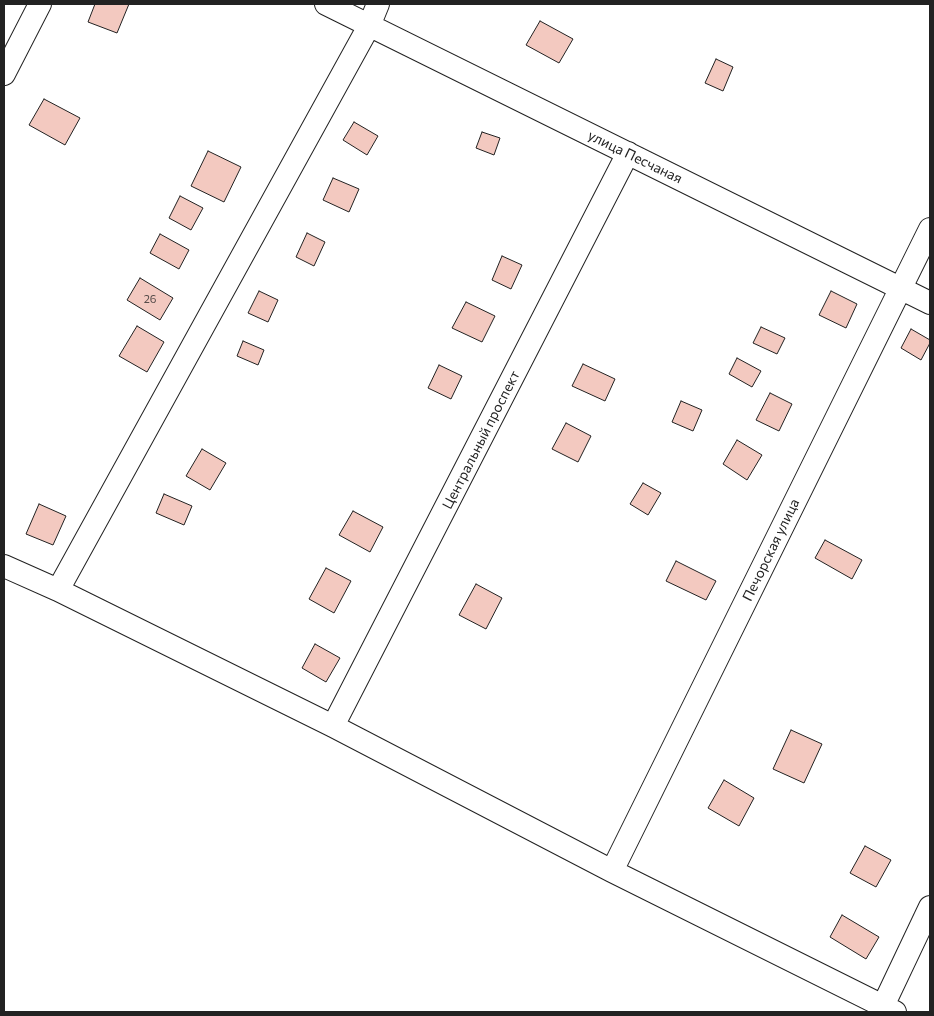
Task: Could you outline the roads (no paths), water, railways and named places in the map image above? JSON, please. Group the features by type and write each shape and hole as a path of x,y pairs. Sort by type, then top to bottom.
{"street":[{"path":"4,74 40,4"},
{"path":"58,590 369,26 378,4"},
{"name":"улица Песчаная","path":"333,8 930,303"},
{"name":"Центральный проспект","path":"334,726 628,154"},
{"name":"Печорская улица","path":"612,871 930,229"},
{"path":"4,566 58,590 334,726 612,871 889,1009 930,907"}]}
